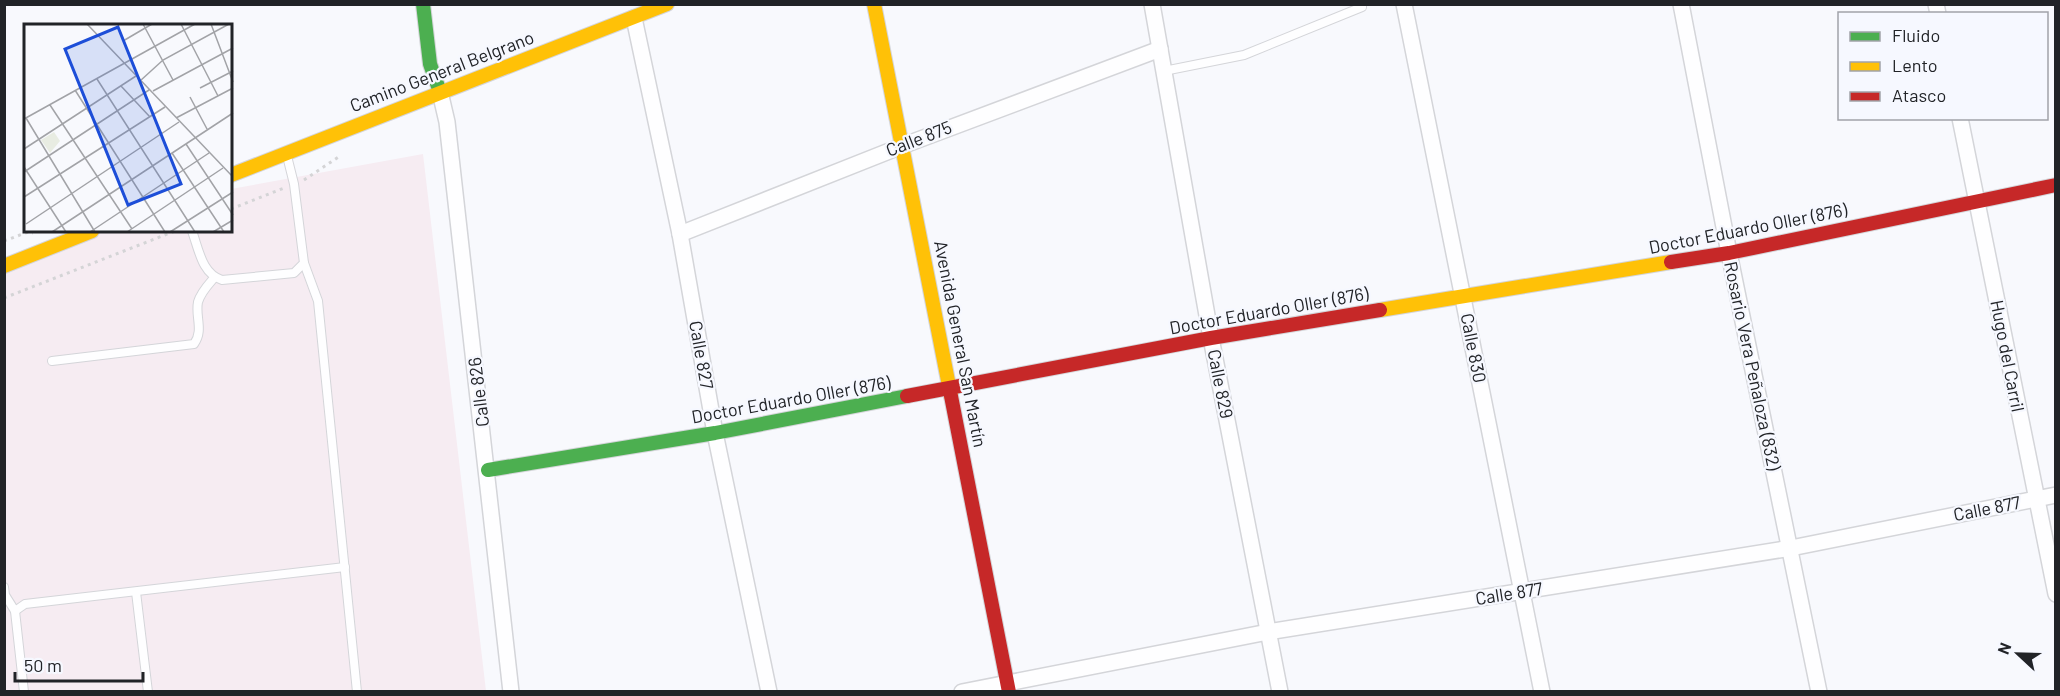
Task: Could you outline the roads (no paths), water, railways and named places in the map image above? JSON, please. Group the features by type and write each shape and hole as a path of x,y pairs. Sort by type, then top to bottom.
{"street":[{"path":"423,4 430,64 440,92"},
{"name":"Camino General Belgrano","path":"232,175 667,4"},
{"name":"Avenida General San Martín","path":"874,4 1008,687"},
{"name":"Calle 829","path":"1152,4 1211,338 1280,692"},
{"name":"Calle 830","path":"1404,4 1542,692"},
{"name":"Rosario Vera Peñaloza (832)","path":"1681,4 1729,253 1819,692"},
{"name":"Calle 827","path":"634,18 680,234 715,433 769,692"},
{"name":"Calle 875","path":"680,234 902,146 1160,49"},
{"name":"Calle 826","path":"440,92 447,122 488,470 511,692"},
{"name":"Hugo del Carril","path":"1960,120 2055,594"},
{"name":"Doctor Eduardo Oller (876)","path":"488,470 715,433 1211,338 1729,253 2055,186"},
{"path":"4,266 89,232"},
{"name":"Calle 877","path":"962,692 1008,687 1268,632 1791,548 2055,495"}],"lane":[{"path":"1164,71 1244,55 1362,7"},
{"path":"286,152 294,184 304,263 318,301 357,692"},
{"path":"192,232 208,273 214,278 222,280 294,273 304,263"},
{"path":"52,361 194,344 199,337 198,302 202,291 214,278"},
{"path":"15,611 26,604 345,567"},
{"path":"4,587 5,595 15,611 24,692"},
{"path":"136,592 148,692"}]}
